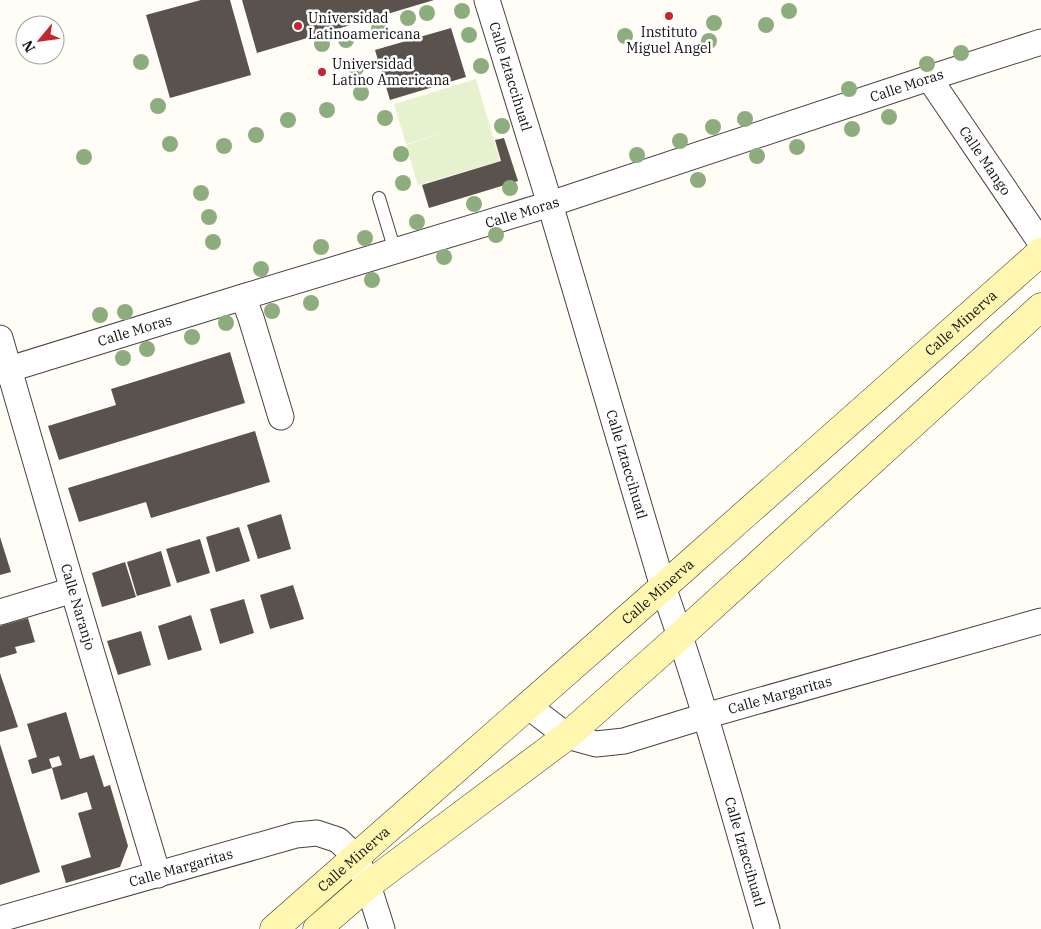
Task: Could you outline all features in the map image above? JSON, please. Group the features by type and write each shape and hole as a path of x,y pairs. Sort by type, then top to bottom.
{"street":[{"name":"Calle Iztaccihuatl","path":"487,0 550,204 663,587 681,635 767,929"},
{"name":"Calle Moras","path":"5,370 550,204 1041,42"},
{"name":"Calle Mango","path":"929,78 1041,243"},
{"name":"Calle Minerva","path":"274,929 1041,252"},
{"path":"243,296 281,416"},
{"name":"Calle Minerva","path":"317,929 368,885 568,736 1041,307"},
{"name":"Calle Naranjo","path":"0,338 5,370 158,875"},
{"path":"0,612 73,590"},
{"name":"Calle Margaritas","path":"528,706 568,736 596,744 624,741 705,716 1041,621"},
{"name":"Calle Margaritas","path":"0,919 296,835 317,833 338,840 356,857"},
{"path":"356,857 368,885 382,929"}],"lane":[{"path":"379,198 395,251"}],"green space":[{"path":"476,79 500,161 418,185 406,145 447,132 406,144 394,104"}],"building":[{"path":"201,0 230,0 251,75 170,98 146,15"},
{"name":"Universidad Latinoamericana","path":"242,0 434,0 257,53"},
{"path":"451,28 466,77 390,100 375,50"},
{"path":"504,138 518,181 429,208 422,185 501,161 495,140"},
{"path":"230,352 245,403 59,460 48,426 116,405 111,389"},
{"path":"255,431 270,482 151,518 146,502 79,522 68,488"},
{"path":"281,514 291,549 258,559 247,525"},
{"path":"239,527 250,561 216,572 206,537"},
{"path":"0,537 11,572 0,575"},
{"path":"200,539 210,573 177,583 166,549"},
{"path":"161,551 171,586 137,596 127,562"},
{"path":"125,562 136,597 102,607 92,573"},
{"path":"293,585 304,619 270,629 260,595"},
{"path":"244,599 254,633 220,644 210,609"},
{"path":"191,615 202,650 168,660 158,626"},
{"path":"28,618 35,642 15,647 17,653 0,658 0,626"},
{"path":"141,631 151,665 118,675 107,641"},
{"path":"0,673 18,727 0,732"},
{"path":"66,712 80,759 94,755 104,787 110,785 128,846 120,867 66,883 61,866 91,857 78,813 92,809 87,792 61,800 52,768 32,774 28,760 37,757 27,724","holes":["59,756 62,765 52,768 49,759"]},
{"path":"0,744 40,872 0,885"}],"place":[{"name":"Instituto Miguel Angel","path":"669,16"},
{"name":"Universidad Latinoamericana","path":"298,26"},
{"name":"Universidad Latino Americana","path":"322,72"}]}
